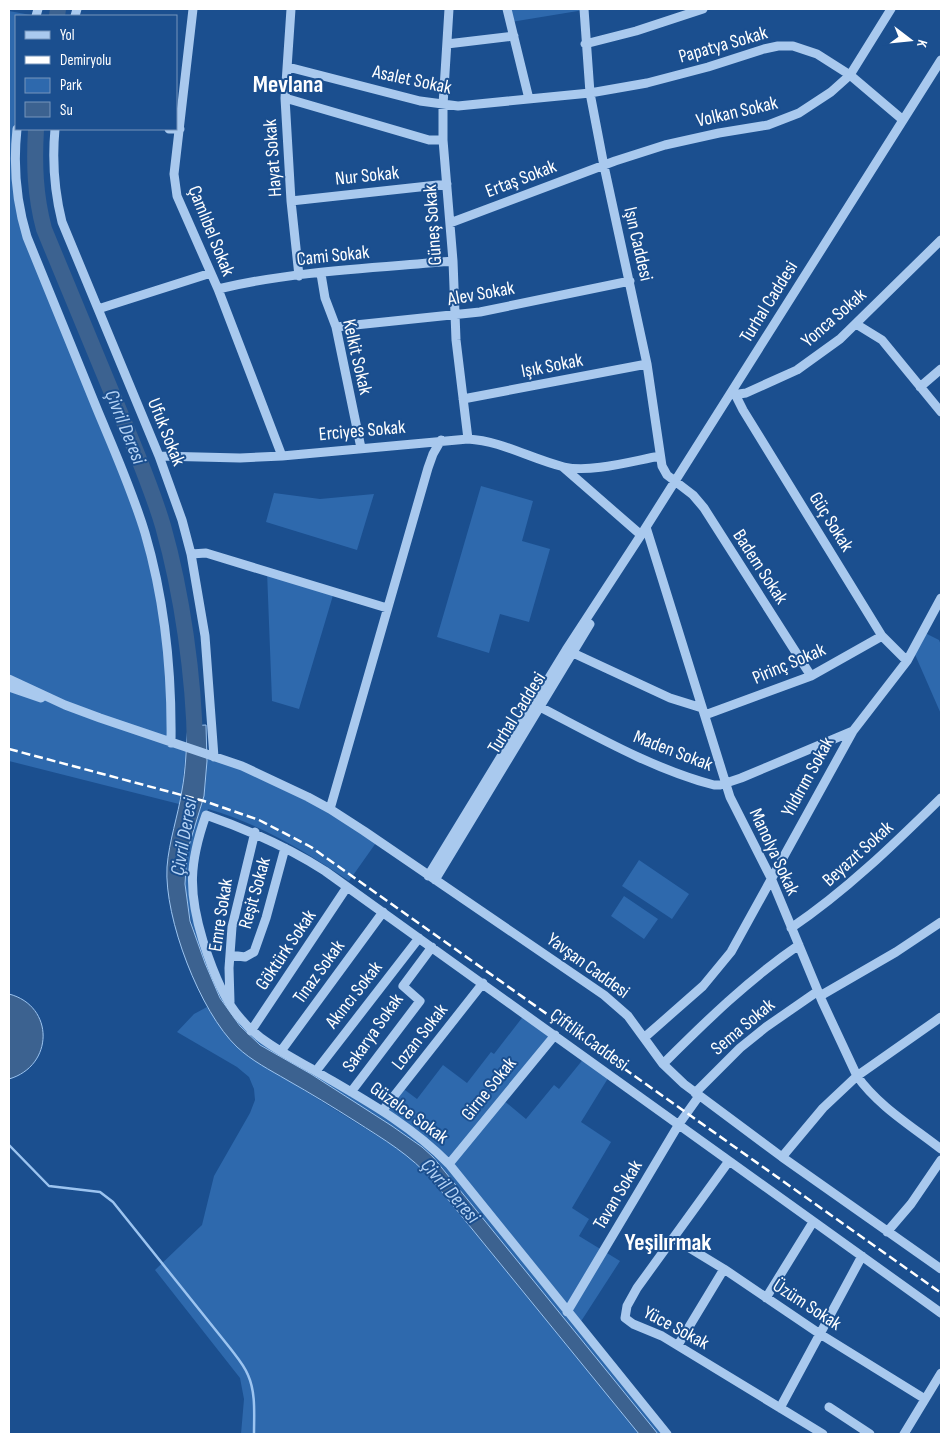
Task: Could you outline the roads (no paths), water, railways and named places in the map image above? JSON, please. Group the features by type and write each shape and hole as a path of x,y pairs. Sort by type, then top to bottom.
{"street":[{"name":"Çamlıbel Sokak","path":"193,9 174,184 218,289 282,456"},
{"name":"Hayat Sokak","path":"292,9 285,98 291,201 300,276"},
{"name":"Güneş Sokak","path":"450,9 443,105 443,140 453,261 455,316 468,438"},
{"path":"507,9 529,99"},
{"name":"Işın Caddesi","path":"584,9 590,93 604,166 647,364 660,456 664,470 675,481"},
{"path":"586,44 636,31 703,9"},
{"name":"Volkan Sokak","path":"604,166 665,145 776,122 816,104 850,75 891,9"},
{"path":"447,44 514,36"},
{"name":"Papatya Sokak","path":"590,93 647,82 708,67 764,49 785,46 800,47 817,54 850,75 903,120"},
{"name":"Turhal Caddesi","path":"431,878 537,696 733,393 941,60"},
{"name":"Asalet Sokak","path":"288,67 420,101 443,105 476,105 590,93"},
{"path":"285,98 429,140 443,140"},
{"path":"17,130 12,146 17,196 27,237 124,474 147,542 160,600 166,641 171,712 176,744"},
{"name":"Ufuk Sokak","path":"55,130 53,172 62,222 159,456 182,520 191,554 204,636 210,755"},
{"name":"Ertaş Sokak","path":"450,224 604,166"},
{"name":"Nur Sokak","path":"291,201 446,184"},
{"name":"Yonca Sokak","path":"733,393 746,394 797,370 821,353 856,324 941,240"},
{"name":"Cami Sokak","path":"218,289 300,276 453,261"},
{"path":"98,309 211,274"},
{"name":"Kelkit Sokak","path":"321,274 325,298 336,327 361,448"},
{"name":"Alev Sokak","path":"336,327 455,316 498,309 630,281"},
{"path":"856,324 882,340 941,412"},
{"name":"Işık Sokak","path":"463,399 647,364"},
{"path":"920,387 941,369"},
{"name":"Güç Sokak","path":"733,393 882,636 907,661"},
{"name":"Erciyes Sokak","path":"159,456 240,458 282,456 468,438 495,443 563,467 582,470 660,456"},
{"path":"330,809 428,468 441,440"},
{"name":"Erciyes Sokak","path":"563,467 644,531"},
{"name":"Badem Sokak","path":"675,481 693,495 704,508 812,676"},
{"name":"Manolya Sokak","path":"644,531 734,807 770,878 819,993 858,1076 864,1085 882,1102 941,1149"},
{"path":"191,554 206,553 387,608"},
{"name":"Turhal Caddesi","path":"431,878 573,653 624,562"},
{"name":"Yıldırım Sokak","path":"645,1038 703,986 731,952 770,878 853,731 907,661 941,598"},
{"name":"Pirinç Sokak","path":"703,712 812,676 882,636"},
{"path":"573,653 703,712"},
{"path":"9,679 65,705"},
{"path":"9,687 65,705"},
{"name":"Yavşan Caddesi","path":"65,705 268,777 330,809 604,994 628,1016 663,1064 697,1095 941,1269"},
{"name":"Maden Sokak","path":"540,707 621,748 677,772 714,784 726,783 768,768 853,731"},
{"name":"Beyazıt Sokak","path":"791,928 838,894 941,798"},
{"name":"Çiftlik Caddesi","path":"206,815 255,832 304,858 348,887 941,1313"},
{"name":"Güzelce Sokak","path":"206,815 194,854 195,909 206,950 230,1004 239,1018 251,1031 281,1051 383,1110 428,1143 449,1164 666,1434"},
{"name":"Emre Sokak","path":"230,1004 230,955 234,912 255,832"},
{"name":"Reşit Sokak","path":"230,955 244,957 254,952 266,918 285,848"},
{"name":"Göktürk Sokak","path":"251,1031 348,887"},
{"name":"Tınaz Sokak","path":"281,1051 383,912"},
{"name":"Sema Sokak","path":"697,1095 740,1048 766,1026 819,993 940,926"},
{"name":"Akıncı Sokak","path":"316,1071 419,938"},
{"path":"663,1064 730,1000 772,964 798,945"},
{"name":"Sakarya Sokak","path":"351,1092 420,1002 403,986 432,947"},
{"name":"Lozan Sokak","path":"383,1110 483,983"},
{"path":"782,1157 823,1108 858,1076 941,1017"},
{"name":"Girne Sokak","path":"449,1164 555,1035"},
{"name":"Tavan Sokak","path":"567,1312 697,1095"},
{"name":"Yüce Sokak","path":"729,1160 637,1288 627,1306 626,1318 630,1322 678,1345 823,1434"},
{"path":"887,1232 911,1204 941,1160"},
{"path":"766,1298 813,1222"},
{"name":"Üzüm Sokak","path":"673,1238 820,1334 925,1399"},
{"path":"780,1408 862,1256"},
{"path":"678,1345 724,1270"},
{"path":"904,1434 941,1373"},
{"path":"829,1407 870,1434"}],"water":[{"path":"206,725 207,761 204,796 187,852 185,884 190,921 220,998 240,1026 260,1045 311,1074 392,1126 433,1157 658,1434 639,1434 433,1181 415,1163 376,1134 249,1057 223,1031 210,1011 187,963 178,937 171,912 167,867 183,782 188,726"},
{"path":"9,994 24,1001 35,1011 41,1023 43,1036 41,1050 34,1062 24,1072 9,1079"}],"waterway":[{"name":"Çivril Deresi","path":"57,15 58,9"},
{"name":"Çivril Deresi","path":"36,130 36,179 44,229 134,445 158,510 170,552 186,635 195,747"},
{"path":"9,1145 49,1186 100,1192 113,1202 244,1368 251,1382 254,1434"}],"railway":[{"path":"9,749 204,801 259,820 311,847 941,1293"}],"district":[{"name":"Mevlana","path":"288,84"},
{"name":"Yeşilırmak","path":"668,1242"}]}
